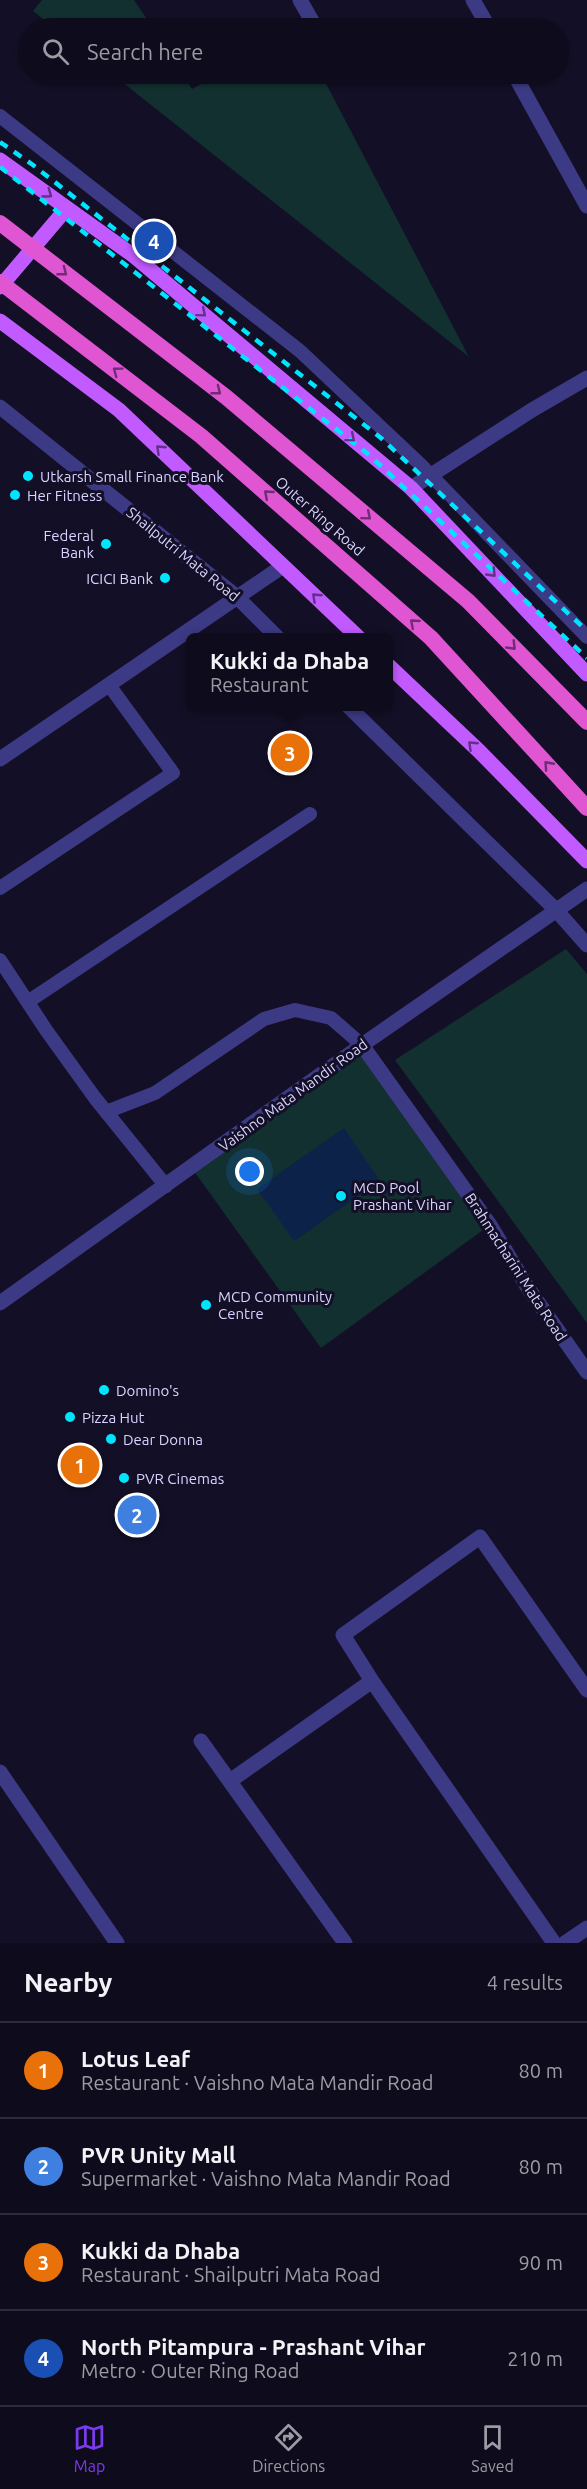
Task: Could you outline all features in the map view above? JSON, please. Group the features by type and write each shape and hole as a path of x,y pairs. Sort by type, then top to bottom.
{"highway":[{"name":"Outer Ring Road","path":"0,223 226,397 468,601 587,722"},
{"name":"Outer Ring Road","path":"0,282 201,436 431,638 587,808"}],"main road":[{"path":"0,160 134,256 411,488 587,675"},
{"path":"0,287 67,208"},
{"path":"0,321 119,410 354,633"},
{"path":"393,670 479,751 587,861"}],"street":[{"path":"300,0 310,18"},
{"path":"473,0 483,18"},
{"path":"520,84 587,206"},
{"path":"411,488 532,410 587,378"},
{"name":"Shailputri Mata Road","path":"0,407 236,596 273,633"},
{"path":"0,759 283,566"},
{"path":"353,711 556,910 587,945"},
{"name":"Vaishno Mata Mandir Road","path":"0,1303 362,1045 587,889"},
{"name":"Brahmacharini Mata Road","path":"362,1045 490,1225 528,1288 587,1372"},
{"path":"554,1943 372,1681 343,1635 480,1537 587,1690"},
{"path":"230,1781 372,1681"},
{"path":"201,1741 345,1943"},
{"path":"0,1773 117,1943"},
{"path":"565,1943 587,1928"}],"lane":[{"path":"0,116 300,351 431,476 587,637"},
{"path":"0,888 173,773 109,685"},
{"path":"29,1001 310,814"},
{"path":"0,960 46,1030 106,1112 166,1186"},
{"path":"106,1112 155,1093 264,1019 295,1010 332,1018 362,1045"}],"green space":[{"path":"42,0 134,0 146,18 42,18 33,11"},
{"path":"125,84 189,84 192,89 202,84 326,84 469,357"},
{"path":"566,949 587,974 587,1323 395,1060"},
{"name":"MCD Pool Prashant Vihar","path":"362,1045 490,1225 321,1348 191,1167"}],"water":[{"path":"344,1128 380,1181 294,1241 257,1189"}],"railway":[{"path":"0,142 33,165 381,438 587,631"},
{"path":"0,167 368,454 587,658"}],"place":[{"name":"North Pitampura - Prashant Vihar","path":"154,241"},
{"name":"Utkarsh Small Finance Bank","path":"28,476"},
{"name":"Her Fitness","path":"15,495"},
{"name":"Federal Bank","path":"106,544"},
{"name":"ICICI Bank","path":"165,578"},
{"name":"Kukki da Dhaba","path":"290,753"},
{"name":"MCD Pool Prashant Vihar","path":"341,1196"},
{"name":"MCD Community Centre","path":"206,1305"},
{"name":"Domino's","path":"104,1390"},
{"name":"Pizza Hut","path":"70,1417"},
{"name":"Dear Donna","path":"111,1439"},
{"name":"Lotus Leaf","path":"80,1465"},
{"name":"PVR Cinemas","path":"124,1478"},
{"name":"PVR Unity Mall","path":"137,1515"}]}
